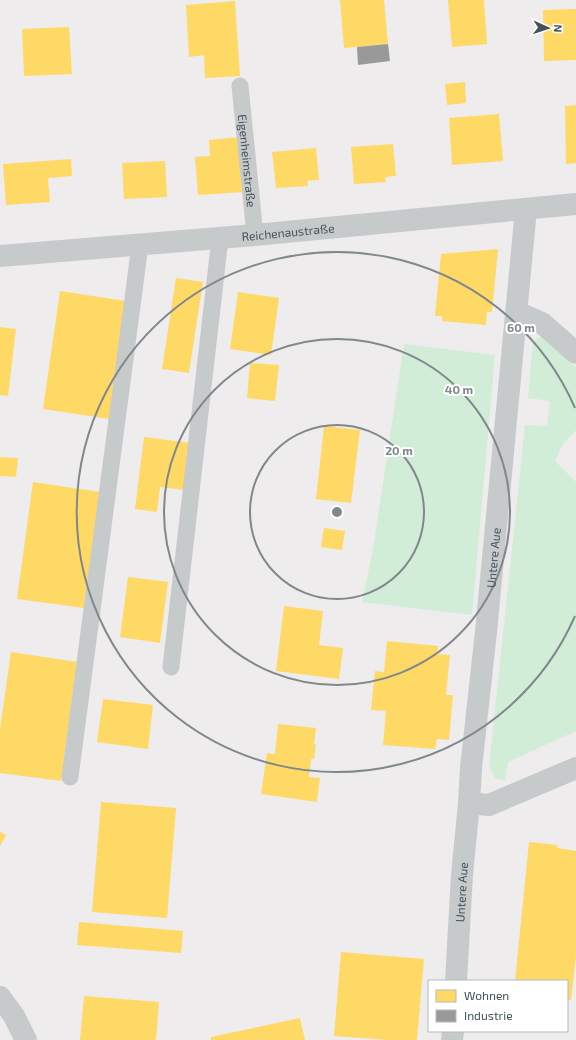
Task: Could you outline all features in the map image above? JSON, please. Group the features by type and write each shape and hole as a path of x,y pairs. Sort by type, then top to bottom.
{"street":[{"name":"Reichenaustraße","path":"0,256 255,235 576,204"},
{"name":"Untere Aue","path":"456,980 462,875 472,753 486,632 526,209"},
{"path":"517,312 542,323 576,353"},
{"path":"469,803 488,805 576,768"},
{"path":"0,997 14,1016 26,1040"}],"lane":[{"name":"Eigenheimstraße","path":"240,86 255,235"},
{"path":"171,668 220,238"},
{"path":"70,778 140,245"}],"green space":[{"path":"541,336 576,367 576,430 563,444 555,461 576,482 576,731 508,762 505,781 495,778 489,767 525,425 547,426 550,401 528,398 533,341"},
{"path":"404,344 495,355 472,615 362,602 373,549"}],"building: Wohnen":[{"path":"340,0 384,0 388,44 344,48"},
{"path":"448,0 484,0 487,44 452,47"},
{"path":"235,1 240,76 205,78 204,55 189,57 186,5"},
{"path":"576,9 576,60 544,61 543,10"},
{"path":"69,27 72,74 24,76 22,29"},
{"path":"465,82 466,103 447,105 445,84"},
{"path":"576,105 576,163 566,164 565,106"},
{"path":"499,114 503,161 452,165 449,118"},
{"path":"240,137 244,192 198,195 195,157 210,156 209,140"},
{"path":"393,144 396,176 385,177 386,182 354,184 351,147"},
{"path":"316,148 319,180 307,181 308,186 276,188 272,152"},
{"path":"71,159 72,176 48,178 50,202 6,205 3,164"},
{"path":"165,161 167,197 124,199 122,163"},
{"path":"498,249 492,312 487,312 486,325 442,321 442,316 435,316 441,254"},
{"path":"176,278 203,282 189,373 162,369"},
{"path":"60,291 126,301 110,419 43,409"},
{"path":"238,292 279,298 271,355 230,349"},
{"path":"0,327 16,329 8,396 0,395"},
{"path":"250,363 279,365 275,401 247,398"},
{"path":"324,426 360,430 351,503 316,499"},
{"path":"144,437 191,443 184,490 160,487 157,512 135,509"},
{"path":"0,457 18,458 16,477 0,476"},
{"path":"33,482 100,492 84,608 17,599"},
{"path":"324,528 345,531 342,550 321,547"},
{"path":"128,577 168,582 160,643 120,637"},
{"path":"284,606 323,611 319,645 343,648 339,679 276,671"},
{"path":"387,641 438,646 437,654 450,655 446,695 453,695 449,740 437,739 435,749 383,745 386,711 371,710 375,671 384,672"},
{"path":"11,652 77,662 61,781 0,773 0,729"},
{"path":"103,699 153,705 148,749 97,742"},
{"path":"278,724 316,728 314,759 311,759 309,777 320,778 317,802 261,794 267,753 275,754"},
{"path":"101,802 176,808 167,918 92,912"},
{"path":"0,832 6,835 0,846"},
{"path":"529,842 558,845 557,848 576,851 576,956 571,1000 568,1000 568,980 515,980"},
{"path":"79,922 183,931 181,953 77,945"},
{"path":"341,952 424,959 417,1040 389,1040 334,1036"},
{"path":"84,996 159,1002 156,1040 80,1040"},
{"path":"300,1018 305,1040 211,1040 211,1037"}],"building: Industrie":[{"path":"388,44 390,61 358,65 357,47"}]}
